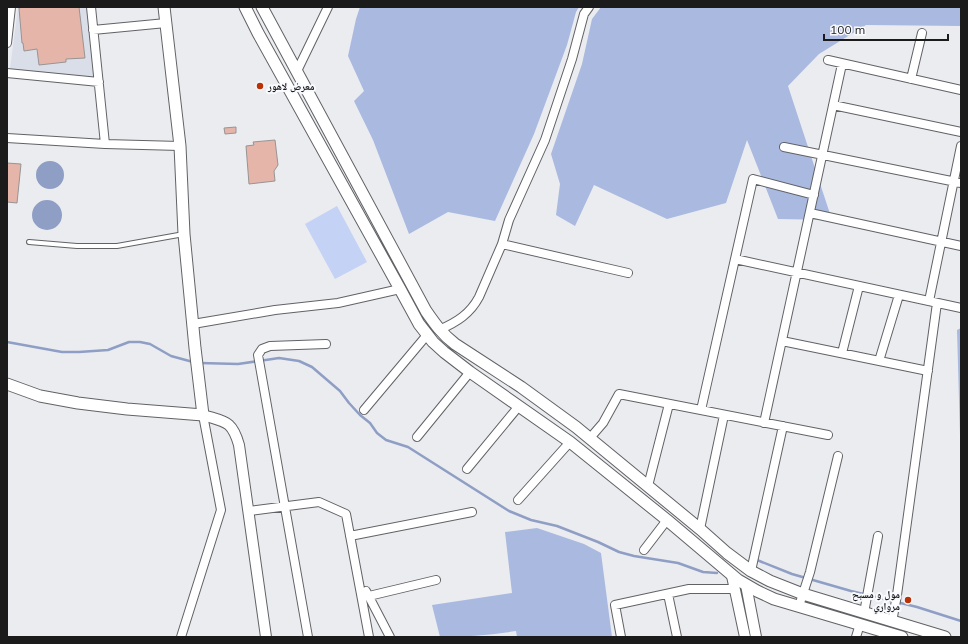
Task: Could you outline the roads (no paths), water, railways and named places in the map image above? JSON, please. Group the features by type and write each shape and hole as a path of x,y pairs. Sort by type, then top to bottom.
{"main road":[{"path":"7,384 40,396 78,403 127,409 202,415 184,234 180,146 164,7"},
{"path":"245,7 400,289 413,316 427,335 444,352 570,442 667,520 732,576 746,585 774,598 902,637"},
{"path":"262,7 426,311 439,330 455,344 521,387 590,438 727,553 751,571 770,581 804,589 864,608 892,622 945,637"},
{"path":"325,153 337,148"},
{"path":"581,451 590,438"}],"street":[{"path":"7,44 11,7"},
{"path":"91,7 105,144"},
{"path":"297,71 328,7"},
{"path":"439,330 465,316 475,305 502,244 509,220 545,140 572,59 584,14 589,7"},
{"path":"94,30 166,23"},
{"path":"911,79 922,33"},
{"path":"828,60 961,90"},
{"path":"764,422 842,64"},
{"path":"7,73 99,82"},
{"path":"833,104 961,132"},
{"path":"7,138 105,144 180,146"},
{"path":"892,622 928,371 933,302 941,242 957,182 961,146"},
{"path":"784,148 957,182"},
{"path":"701,410 753,179 814,195"},
{"path":"810,213 961,246"},
{"path":"502,244 628,274"},
{"path":"735,259 961,308"},
{"path":"842,353 859,286"},
{"path":"193,324 275,310 338,303 400,289"},
{"path":"878,361 899,295"},
{"path":"364,410 427,335"},
{"path":"782,341 928,371"},
{"path":"308,637 258,355 262,349 270,346 326,344"},
{"path":"416,437 470,372"},
{"path":"590,438 603,423 619,394 828,435"},
{"path":"648,486 668,404"},
{"path":"466,469 519,406"},
{"path":"181,637 221,510 202,415 229,424 233,429 239,445 266,637"},
{"path":"700,529 724,415"},
{"path":"751,571 783,426"},
{"path":"518,500 570,442"},
{"path":"799,606 810,572 838,456"},
{"path":"249,511 319,502 346,514 369,637"},
{"path":"350,536 472,512"},
{"path":"644,550 667,520"},
{"path":"864,608 878,536"},
{"path":"732,576 744,637"},
{"path":"358,577 390,637"},
{"path":"369,596 436,580"},
{"path":"746,585 756,637"},
{"path":"621,637 615,605 689,589 735,589"},
{"path":"668,594 678,637"},
{"path":"856,637 860,624"}],"lane":[{"path":"29,242 77,246 117,246 184,234"}],"waterway":[{"path":"7,342 62,352 108,350 129,342 140,342 150,344 171,356 193,362"},
{"path":"200,363 238,364 279,358 299,361 312,367 340,391 360,415 386,440 408,447 509,511 531,520 557,526 619,552 678,563 703,572 717,573"},
{"path":"757,560 792,574 851,591 917,607 961,621"}],"place":[{"name":"معرض لاهور","path":"260,86"},
{"name":"مول و مسبح مرواري","path":"908,600"}]}
